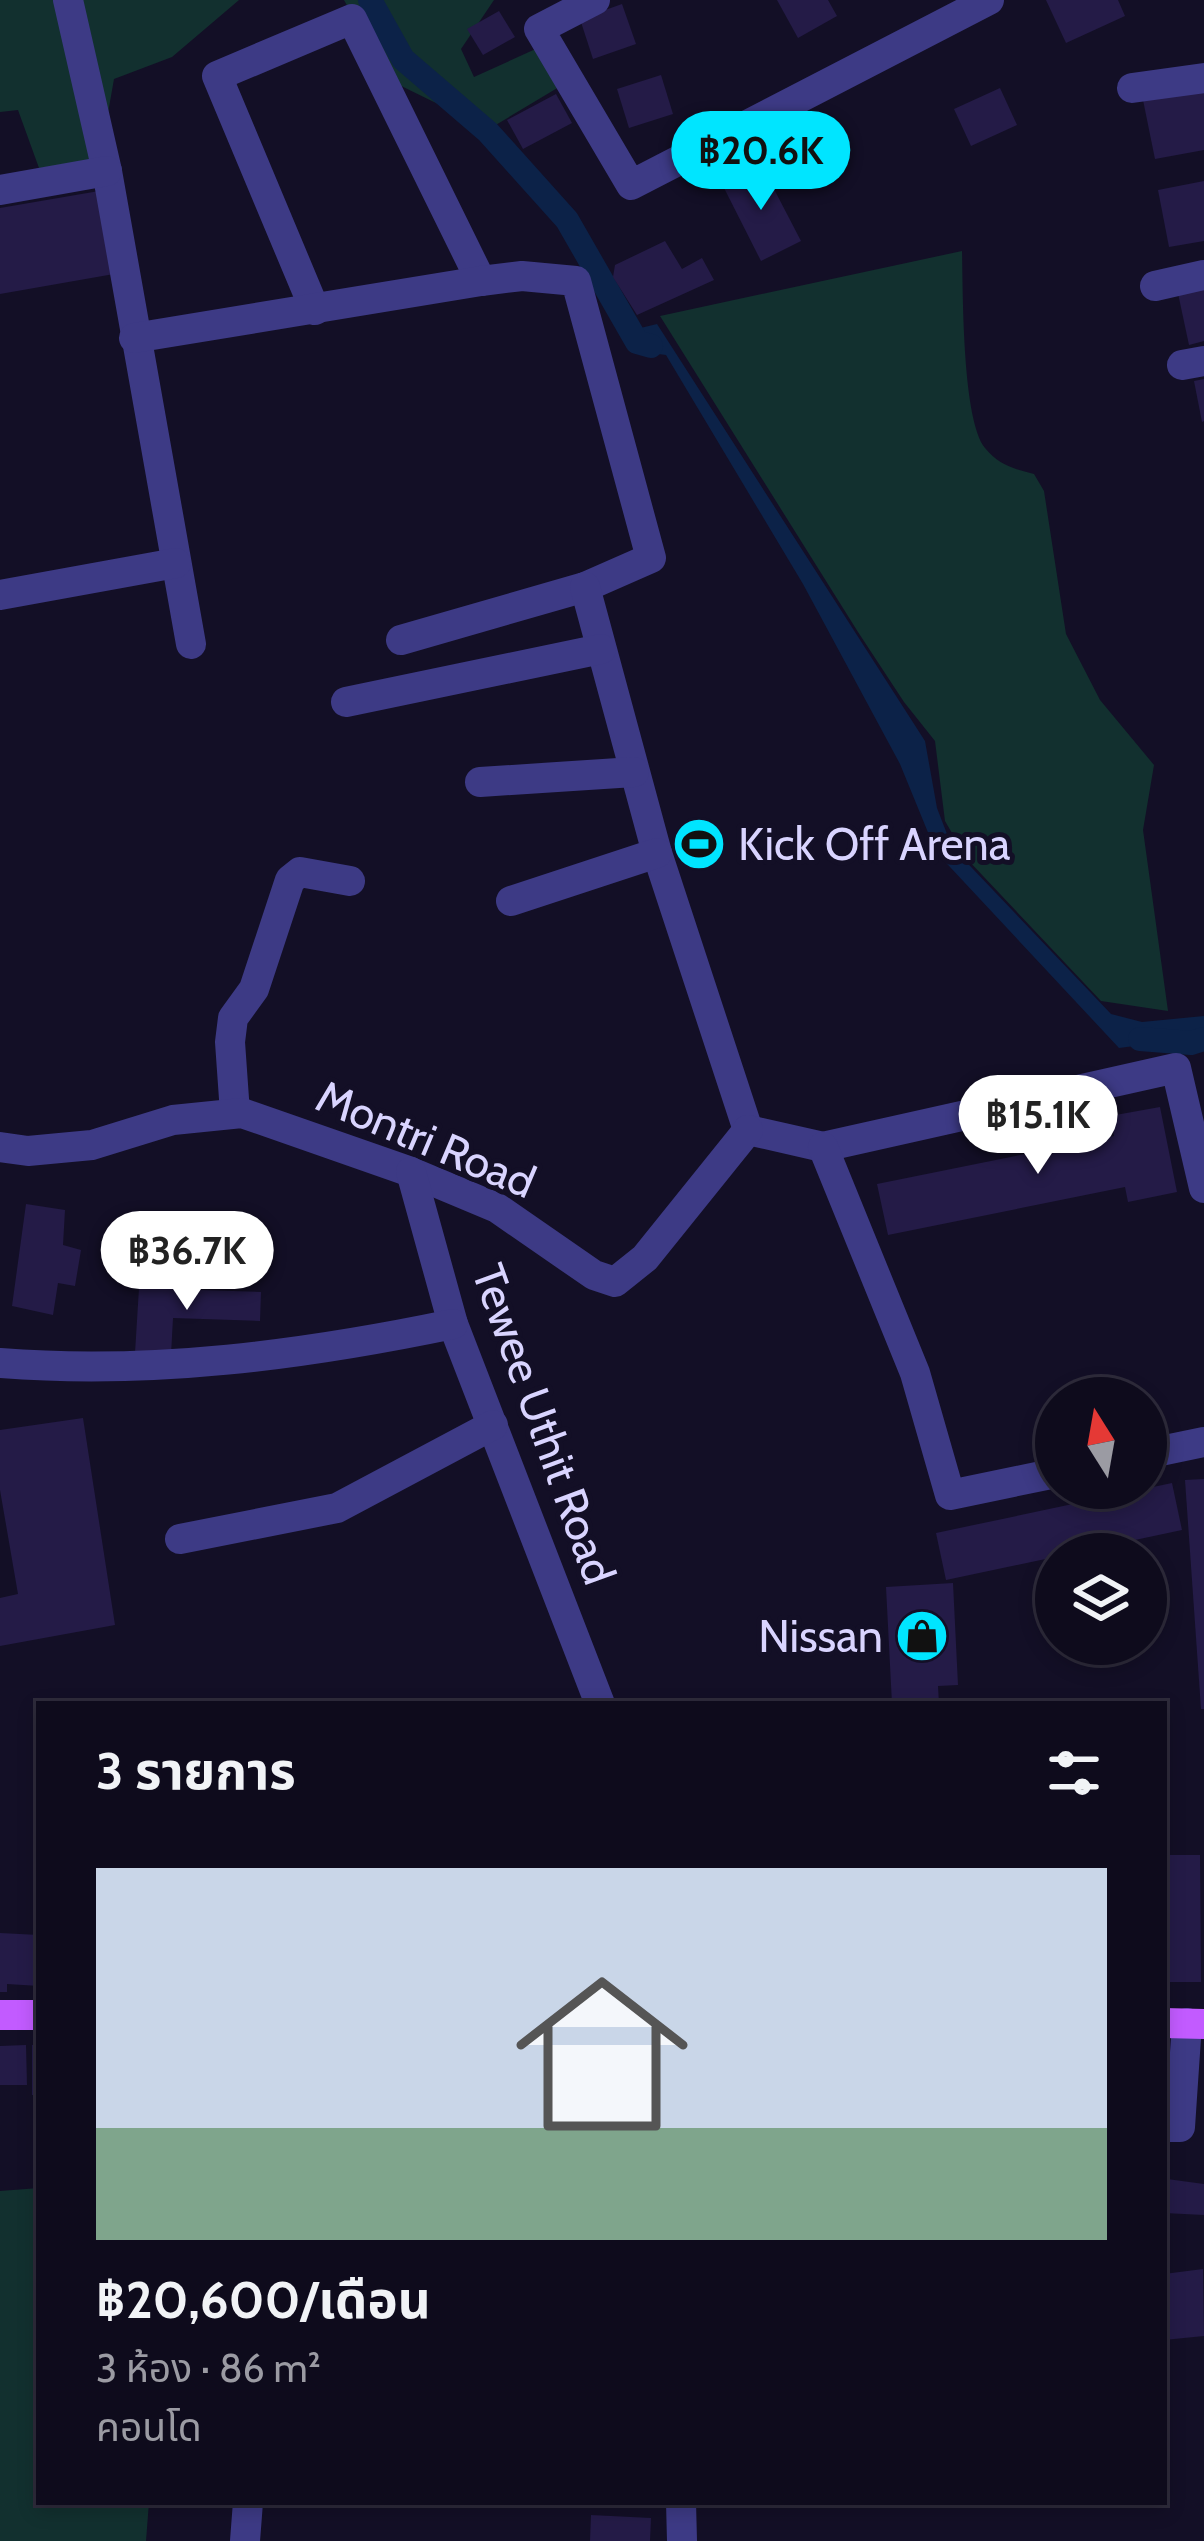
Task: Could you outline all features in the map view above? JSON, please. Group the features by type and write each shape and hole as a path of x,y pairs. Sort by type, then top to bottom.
{"main road":[{"path":"0,2015 36,2015"}],"street":[{"path":"68,0 107,171 191,644"},
{"path":"595,0 539,29 631,185 989,0"},
{"path":"315,310 218,76 352,20 481,281"},
{"path":"1132,88 1204,78"},
{"path":"0,190 107,171"},
{"path":"1155,286 1204,275"},
{"path":"134,338 481,281 522,276 576,281 651,558 585,587 401,640"},
{"path":"0,595 176,563"},
{"path":"585,587 657,853 748,1130 823,1148 1176,1068 1204,1188"},
{"path":"346,702 601,649"},
{"path":"480,782 634,772"},
{"path":"511,902 657,853"},
{"path":"235,1114 233,1018 254,989 290,880 300,872 350,881"},
{"name":"Montri Road","path":"0,1147 28,1150 92,1145 173,1120 242,1113 411,1172 497,1208 594,1275 615,1282 645,1258 748,1130"},
{"path":"823,1148 915,1373 950,1495 1035,1477"},
{"name":"Tewee Uthit Road","path":"411,1172 453,1324 600,1701"},
{"path":"0,1363 57,1367 232,1360 335,1348 453,1324"},
{"path":"180,1539 337,1508 493,1425"},
{"path":"1167,1450 1204,1442"},
{"path":"1167,2127 1180,2127 1185,2023"},
{"path":"245,2541 248,2505"},
{"path":"681,2505 682,2541"}],"green space":[{"path":"0,0 239,0 172,57 114,79 99,164 39,168 18,110 0,112"},
{"path":"344,0 494,0 461,49 474,77 540,47 559,87 489,129 387,79"},
{"path":"962,251 965,354 977,433 990,454 1007,466 1034,474 1044,491 1066,634 1100,700 1154,765 1143,830 1168,1011 1101,1001 967,859 945,821 935,741 858,632 660,316"},
{"path":"36,2188 36,2505 149,2505 146,2541 0,2541 0,2191"}],"water":[{"path":"657,324 925,741 937,808 952,847 1111,1014 1142,1022 1204,1016 1204,1037 1119,1048 936,852 900,764 803,584 666,355 629,350 620,333"}],"building":[{"path":"777,0 828,0 837,16 798,38"},
{"path":"1046,0 1118,0 1125,16 1066,43"},
{"path":"622,4 636,44 593,59 580,19"},
{"path":"499,11 515,37 483,55 467,29"},
{"path":"661,75 673,114 629,128 617,89"},
{"path":"1204,87 1204,150 1155,159 1143,100"},
{"path":"1000,88 1017,125 971,146 954,109"},
{"path":"556,94 572,123 523,149 507,120"},
{"path":"761,164 801,241 761,261 722,184"},
{"path":"1204,181 1204,241 1169,247 1158,190"},
{"path":"99,191 114,274 0,294 0,208"},
{"path":"665,241 682,269 702,258 714,280 637,315 613,277 615,265"},
{"path":"1204,278 1204,341 1189,345 1176,284"},
{"path":"1204,379 1204,421 1202,422 1194,381"},
{"path":"1160,1107 1177,1192 1128,1202 1125,1187 888,1235 877,1184 1114,1136 1110,1116"},
{"path":"26,1204 65,1210 63,1245 81,1250 75,1286 58,1283 53,1315 12,1306"},
{"path":"139,1288 261,1292 260,1321 173,1318 171,1355 135,1353"},
{"path":"83,1418 115,1625 0,1646 0,1598 18,1594 0,1490 0,1430"},
{"path":"1204,1479 1204,1709 1201,1709 1185,1480"},
{"path":"1172,1483 1182,1530 1035,1533 1035,1561 946,1580 936,1533 1049,1509 1167,1509 1167,1484"},
{"name":"Nissan","path":"953,1583 958,1685 938,1686 939,1701 892,1701 886,1587"},
{"path":"1167,1855 1200,1855 1201,1982 1167,1982"},
{"path":"0,1933 36,1935 36,1986 7,1984 7,1992 0,1992"},
{"path":"26,2045 27,2085 0,2085 0,2046"},
{"path":"32,2045 36,2045 36,2095 32,2095"},
{"path":"1167,2179 1204,2184 1204,2215 1167,2213"},
{"path":"1203,2269 1204,2336 1167,2340 1167,2274"},
{"path":"591,2515 651,2518 650,2541 590,2541"}],"waterway":[{"path":"370,0 403,59 488,132 567,220 637,342 651,346"},
{"path":"1140,1039 1191,1043 1204,1039"}],"place":[{"name":"Kick Off Arena","path":"699,844"},
{"name":"Nissan","path":"922,1636"}]}
